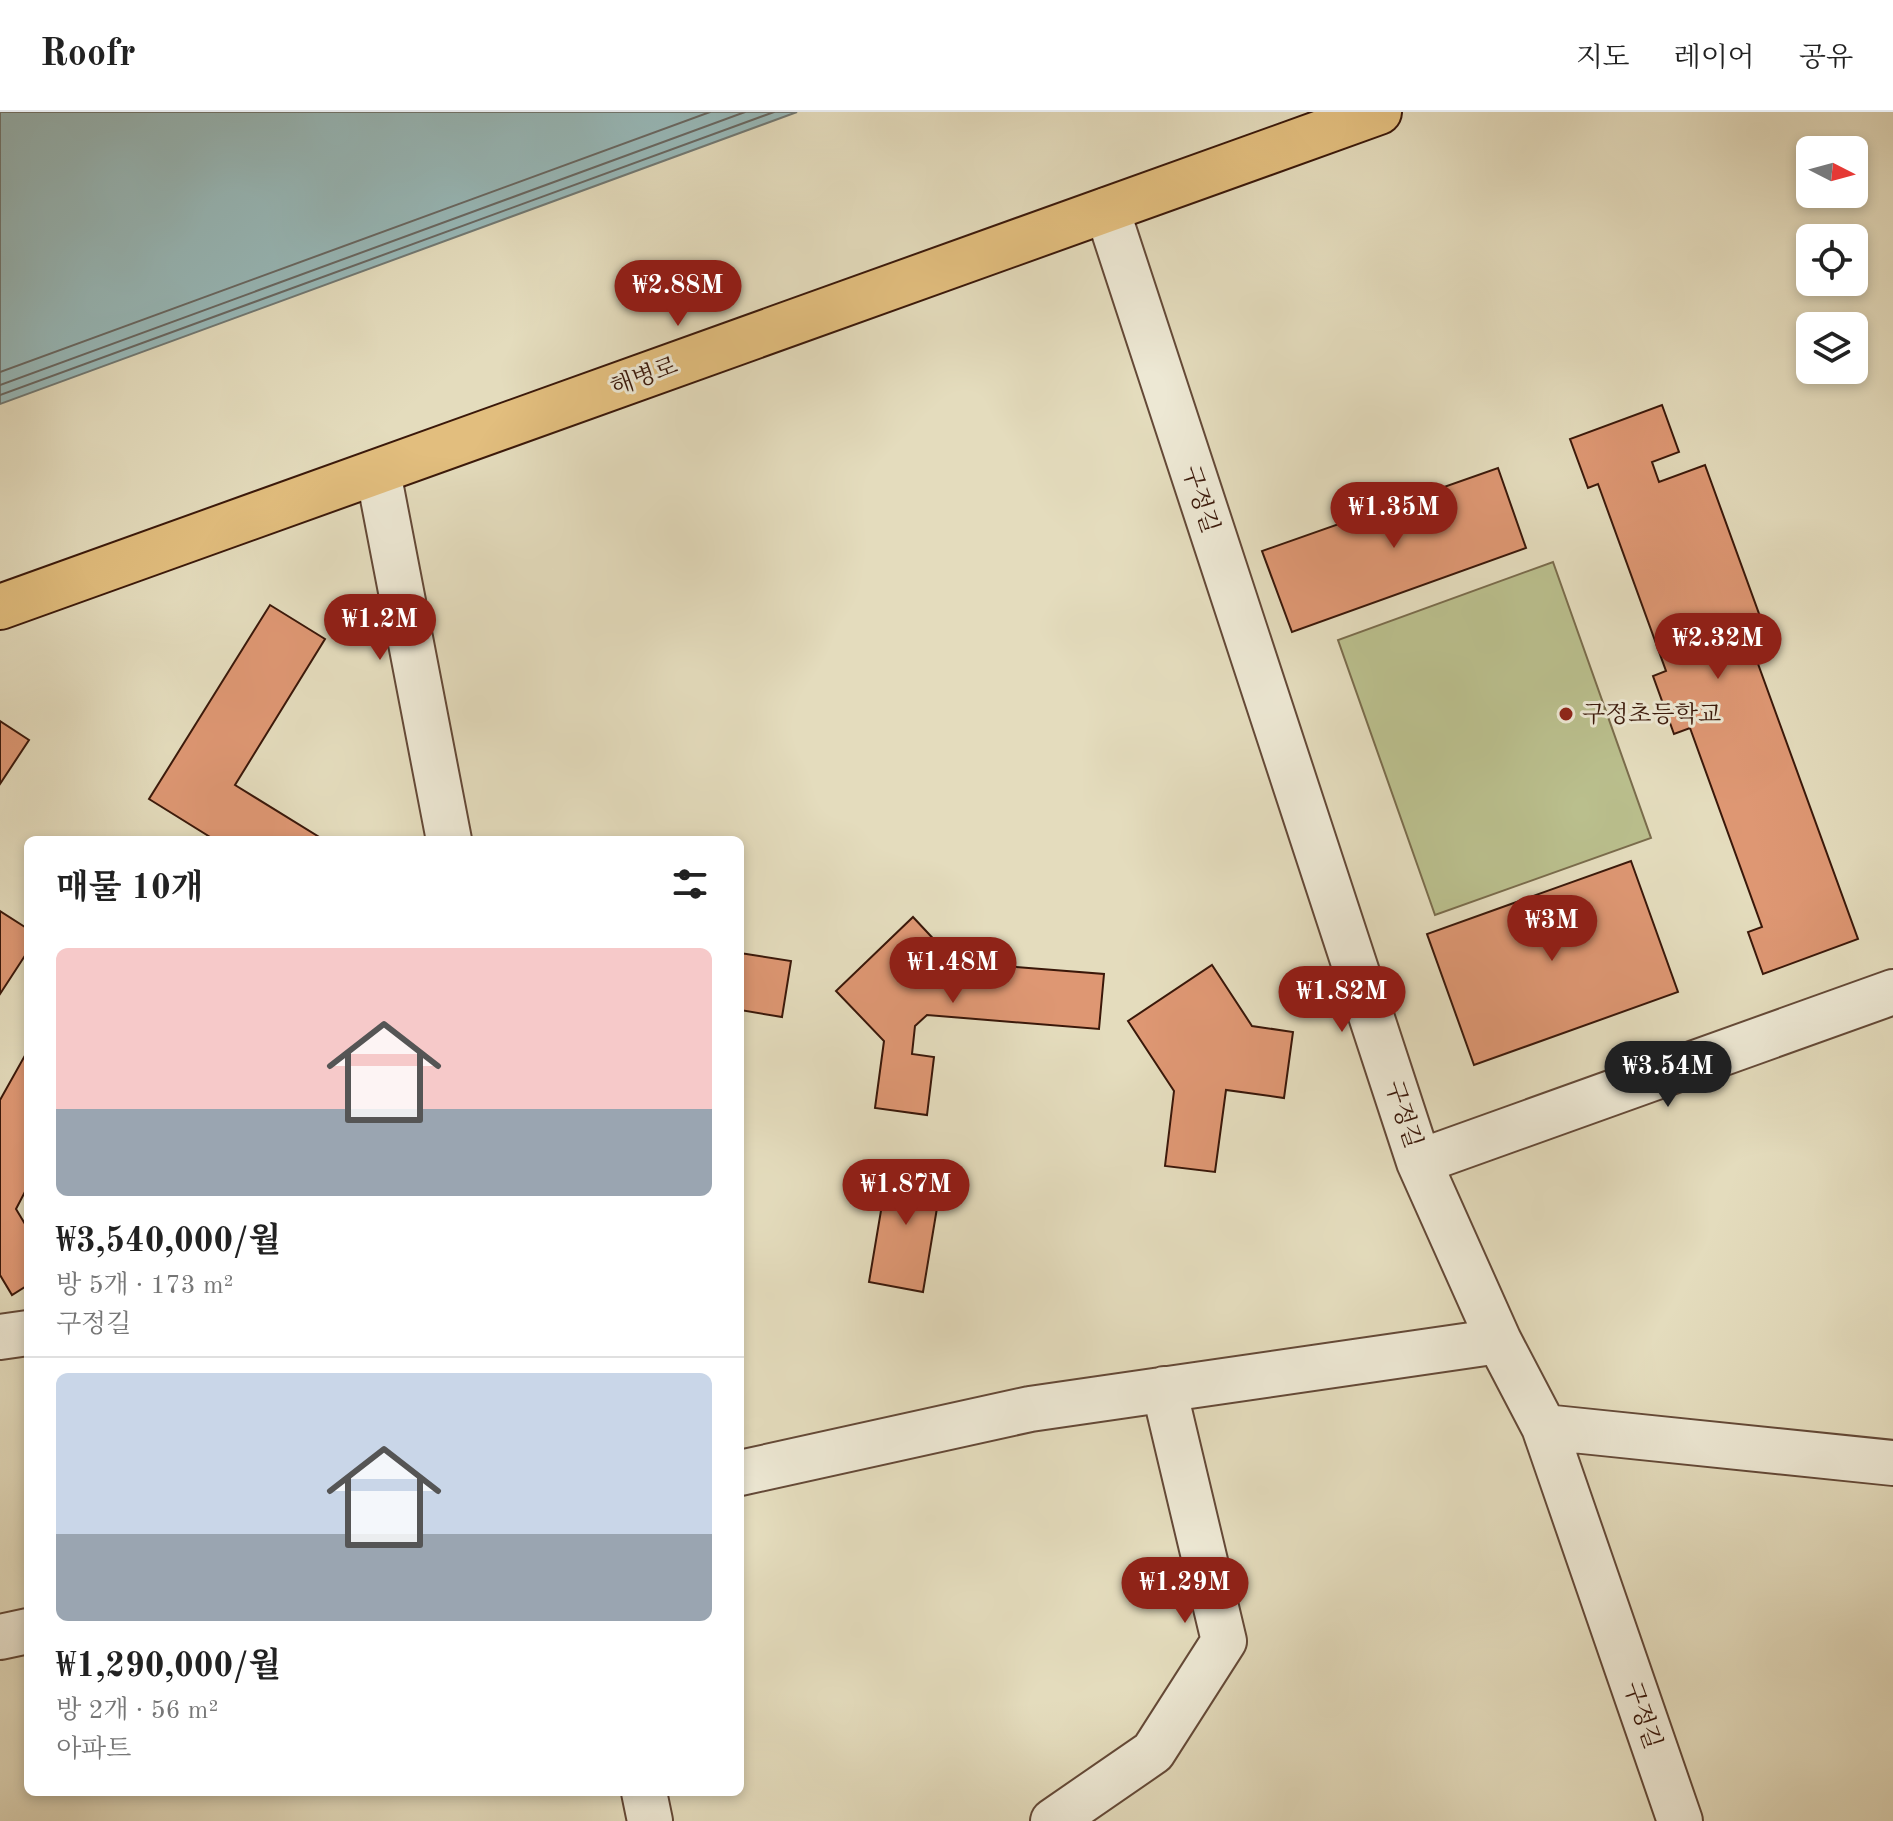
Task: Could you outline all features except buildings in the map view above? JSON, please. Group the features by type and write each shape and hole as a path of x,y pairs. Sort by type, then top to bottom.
{"main road":[{"name":"해병로","path":"0,607 1379,112"}],"street":[{"name":"구정길","path":"1107,210 1419,1162 1499,1341 1544,1427 1680,1821"},
{"path":"378,472 448,836"},
{"path":"1419,1162 1893,992"},
{"path":"0,1337 24,1334"},
{"path":"744,1472 1030,1409 1499,1341"},
{"path":"1053,1821 1153,1752 1224,1641 1164,1389"},
{"path":"1544,1427 1893,1463"},
{"path":"0,1637 24,1632"},
{"path":"645,1796 650,1821"}],"green space":[{"path":"1553,562 1651,838 1435,915 1338,640"}],"water":[{"path":"0,112 797,112 0,404"}],"place":[{"name":"구정초등학교","path":"1566,714"}]}
